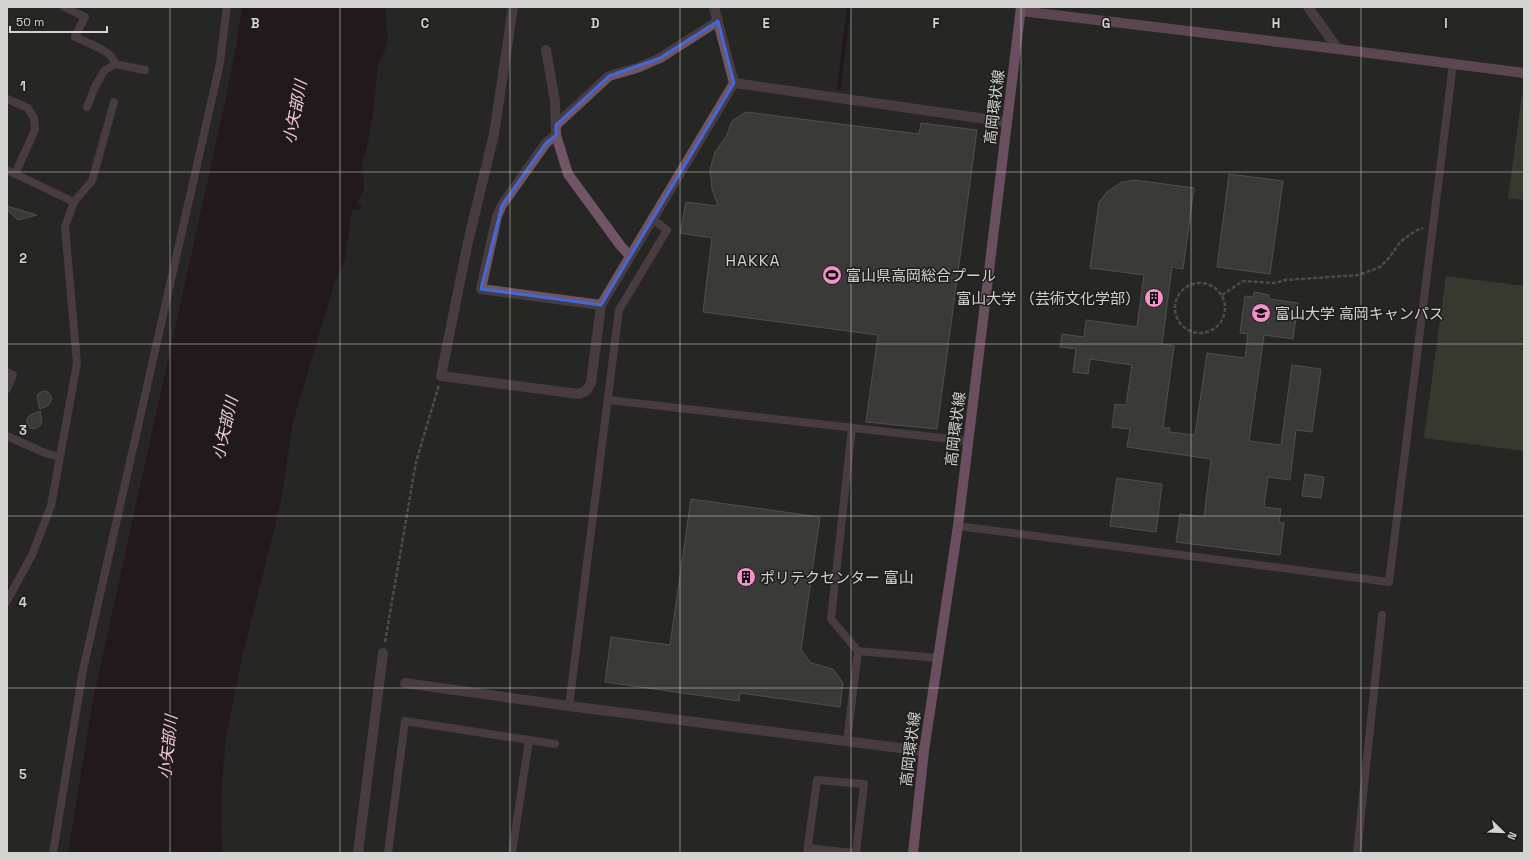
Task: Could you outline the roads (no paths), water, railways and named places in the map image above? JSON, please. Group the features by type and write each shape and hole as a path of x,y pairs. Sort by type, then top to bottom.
{"main road":[{"name":"高岡環状線","path":"913,853 924,751 958,526 1021,9"}],"street":[{"path":"513,7 494,134 468,242 441,376 578,394 586,391 591,383 601,305 734,84 714,7"},
{"path":"1309,7 1338,48"},
{"path":"1021,9 1338,48 1524,73"},
{"path":"601,305 481,288 497,216 502,205 556,130 608,76 637,68 660,58 718,21"},
{"path":"546,50 555,100 556,130 568,174 620,245 630,256"},
{"path":"734,84 1007,122"},
{"path":"358,853 383,653"},
{"path":"405,683 568,706 924,751"}],"lane":[{"path":"64,7 84,17 75,37 107,53 114,60 115,64"},
{"path":"53,853 83,670 220,63 227,7"},
{"path":"87,107 95,87 104,71 115,64 145,70"},
{"path":"958,526 1389,582 1454,64"},
{"path":"7,99 28,108 34,118 35,130 15,174"},
{"path":"7,600 32,555 51,506 77,363 65,228 74,202 92,181 114,102"},
{"path":"7,170 74,202"},
{"path":"568,706 619,310 667,230 652,220"},
{"path":"7,372 13,374 7,389"},
{"path":"608,400 968,441"},
{"path":"852,428 831,619 858,651 938,658"},
{"path":"7,436 45,453 60,457"},
{"path":"1356,853 1382,615"},
{"path":"847,741 858,651"},
{"path":"388,853 405,721 556,744"},
{"path":"512,853 529,740"},
{"path":"817,780 864,784 855,853 807,850 817,780"}],"water":[{"name":"小矢部川","path":"242,7 385,7 388,43 378,65 374,106 367,148 362,161 364,189 357,203 362,207 361,209 352,210 345,260 335,281 293,422 282,495 242,657 226,737 222,782 221,829 223,853 68,853 93,699 224,107"}],"waterway":[{"path":"839,88 849,7"}],"place":[{"name":"富山県高岡総合プール","path":"832,275"},
{"name":"富山大学 （芸術文化学部）","path":"1154,298"},
{"name":"富山大学 高岡キャンパス","path":"1261,313"},
{"name":"ポリテクセンター 富山","path":"746,577"}],"district":[{"name":"HAKKA","path":"753,260"}]}
